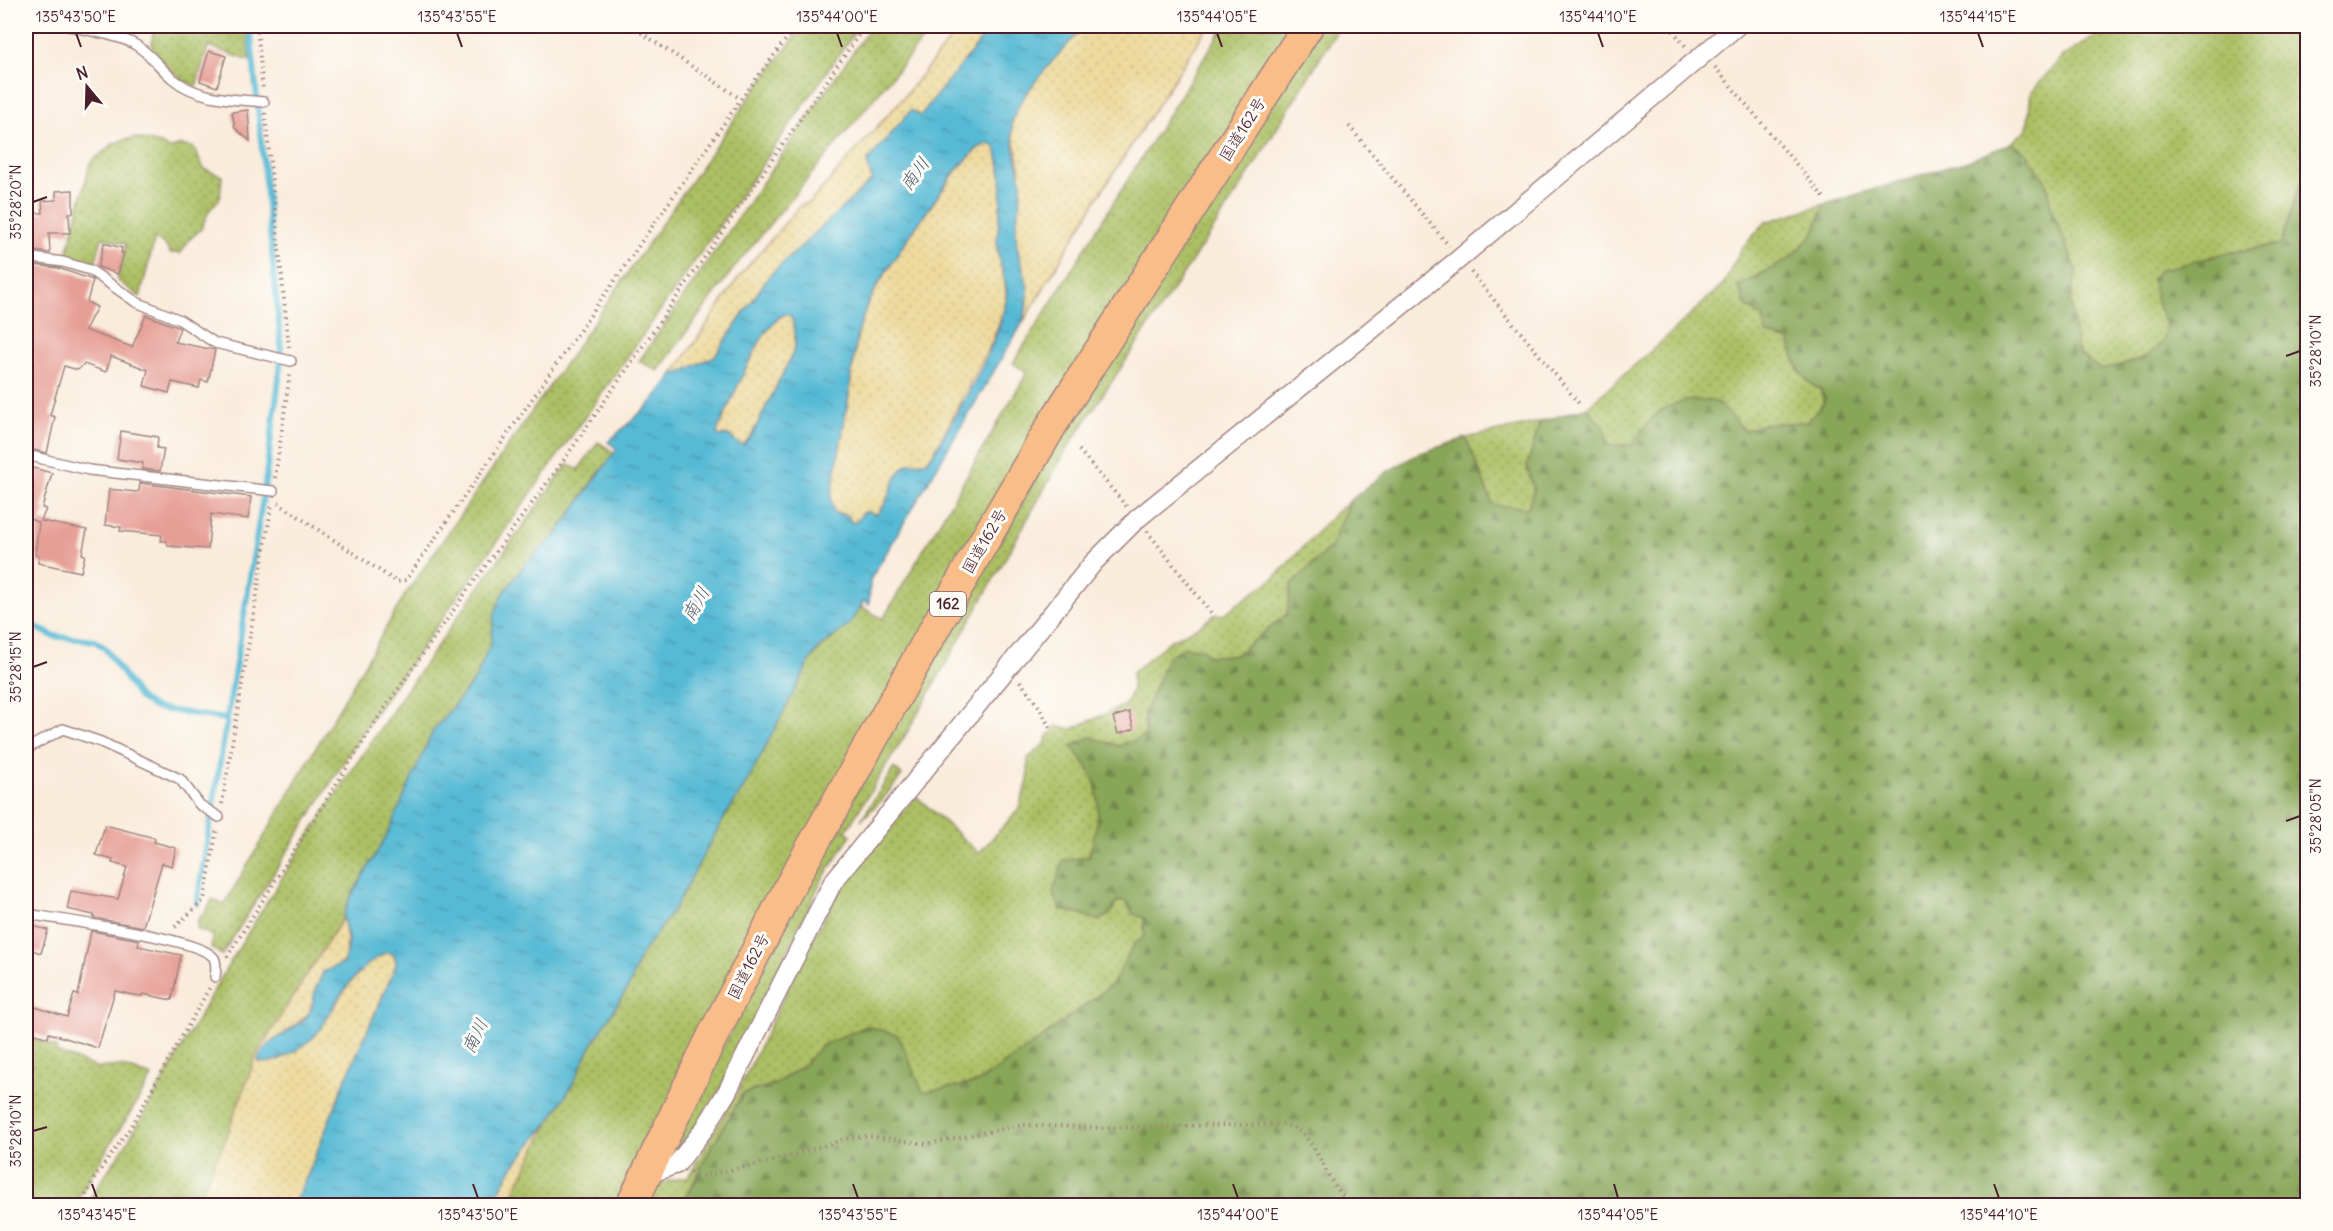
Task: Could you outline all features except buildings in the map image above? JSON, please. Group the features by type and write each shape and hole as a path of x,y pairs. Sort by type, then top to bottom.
{"highway":[{"name":"国道162号","path":"631,1206 712,1036 792,882 976,555 1053,423 1308,26"}],"street":[{"path":"647,1169 657,1171 677,1164 705,1128 727,1092 833,882 1094,562 1137,519 1459,259 1737,26"}],"lane":[{"path":"68,26 131,42 143,49 172,78 205,96 264,102"},
{"path":"26,257 63,262 90,270 136,302 180,320 215,343 291,361"},
{"path":"26,455 89,470 273,495"},
{"path":"26,749 63,729 101,742 180,778 200,805 219,817"},
{"path":"26,914 162,938 205,951 214,958 215,977"}],"path":[{"path":"631,26 741,99"},
{"path":"273,495 397,582 406,580 741,99 796,26"},
{"path":"80,1206 94,1179 131,1127 215,977 378,718 469,588 561,464 865,26"},
{"path":"1669,26 1688,50 1711,61 1826,200"},
{"path":"2084,26 2090,32"},
{"path":"1079,450 1137,519 1211,614"},
{"path":"1007,668 1016,675 1039,707 1051,730"},
{"path":"677,1164 687,1171 702,1176 768,1162 850,1138 879,1136 927,1144 1023,1125 1105,1128 1284,1124 1292,1126 1309,1140 1330,1178 1352,1206"}],"green space":[{"path":"153,26 247,26 250,61 208,46 196,86 189,84 172,71 152,49"},
{"path":"803,26 859,26 373,716 222,955 211,948 213,936 197,929 198,919 213,899 224,905 405,595 746,102"},
{"path":"871,26 934,26 737,264 658,371 639,361"},
{"path":"1224,26 1296,26 619,1205 507,1206 549,1122 571,1087 591,1046 630,984 640,956 674,909 721,823 746,784 811,659 844,628 860,606 883,619 1027,373 1013,363"},
{"path":"1321,26 1340,26 1239,190 1067,449 909,729 846,831 851,835 822,880 721,1088 697,1127 676,1150 670,1153 831,832 1061,430"},
{"path":"2113,26 2307,26 2307,179 2300,185 2281,244 2222,254 2157,303 2166,325 2166,335 2154,351 2144,357 2101,370 2078,353 2070,300 2077,271 2052,211 2046,182 2026,152 2011,143 2027,129 2031,92 2063,56"},
{"path":"136,138 161,144 169,149 181,145 194,148 204,169 222,176 220,198 209,211 201,229 189,240 181,253 170,253 165,245 155,238 140,297 117,280 126,244 102,238 94,267 66,258 90,163 113,144 125,139"},
{"path":"2011,143 2026,152 2046,182 2052,211 2077,271 2070,300 2078,353 2101,370 2143,359 2163,342 2167,327 2157,303 2152,278 2158,271 2222,254 2281,244 2300,185 2307,179 2307,1205 681,1205 694,1184 705,1158 743,1094 775,1084 803,1066 821,1046 867,1026 898,1035 923,1092 977,1083 1113,984 1134,944 1144,937 1144,918 1133,914 1126,901 1117,901 1110,914 1098,921 1082,914 1061,910 1053,893 1063,860 1089,857 1097,817 1098,797 1093,777 1072,746 1091,737 1119,746 1146,736 1144,714 1168,656 1185,647 1202,649 1209,656 1236,655 1287,614 1291,585 1331,546 1351,500 1385,473 1418,454 1466,438 1493,505 1528,508 1534,489 1527,467 1540,422 1587,407 1604,427 1609,446 1632,445 1650,420 1664,409 1683,401 1709,400 1717,403 1744,431 1764,424 1808,422 1824,403 1821,390 1802,375 1789,340 1766,334 1764,318 1747,307 1738,286 1788,260 1813,235 1825,204 1968,161"},
{"path":"1825,204 1813,235 1788,260 1738,286 1747,307 1764,318 1780,339 1789,340 1797,366 1821,390 1824,403 1808,422 1764,424 1744,431 1717,403 1632,445 1609,446 1604,427 1587,407 1724,283 1741,249 1766,222"},
{"path":"1540,422 1527,467 1534,489 1528,508 1493,506 1466,438"},
{"path":"598,442 615,453 556,535 543,548 495,612 491,642 476,678 433,731 387,835 348,902 343,918 257,1054 226,1138 196,1205 86,1206 129,1139 234,956 354,768 438,645 568,464 578,470"},
{"path":"1351,500 1331,546 1291,585 1287,614 1236,655 1209,656 1144,714 1147,736 1119,746 1091,737 1072,746 1093,777 1098,794 1099,812 1092,846 1061,910 1082,914 1098,921 1110,914 1117,901 1126,901 1144,917 1144,937 1134,944 1114,984 977,1083 923,1092 898,1036 867,1026 821,1046 803,1066 775,1084 742,1094 681,1205 641,1206 660,1184 688,1177 737,1093 808,947 847,878 916,796 979,853 1018,810 1028,781 1028,758 1045,744 1056,726 1072,729 1125,705 1132,689 1132,673 1171,640 1196,628 1216,614 1222,615 1274,578 1334,514"},
{"path":"894,768 902,775 883,799 861,820"},
{"path":"26,1036 56,1047 56,1052 97,1068 121,1066 152,1077 75,1205 26,1205"}],"sand":[{"path":"961,26 992,26 920,117 911,111 867,162 872,180 769,276 715,356 678,374 674,373 741,274 800,206 810,202 902,99"},
{"path":"1085,26 1208,26 1097,199 1022,324 1026,290 1015,234 1020,170 1012,124 1021,101 1031,87"},
{"path":"989,143 996,148 1003,181 1003,203 997,250 1007,300 993,340 933,454 926,462 911,463 900,472 885,503 876,515 868,511 863,513 855,523 851,522 843,514 834,513 831,498 858,333 866,307 906,241 956,171 978,148"},
{"path":"785,314 791,316 794,325 794,351 752,435 743,445 737,443 729,435 720,436 717,434 718,429 756,348 775,321"},
{"path":"343,918 347,940 343,963 323,972 309,1013 260,1054 258,1061 266,1063 275,1060 296,1048 328,1016 350,983 375,959 387,952 395,955 396,965 293,1205 196,1206 226,1138 257,1054"},
{"path":"549,1122 507,1205 491,1206 512,1168"}],"water":[{"name":"南川","path":"992,26 1085,26 1054,59 1021,101 1012,125 1021,184 1016,238 1028,292 1022,324 870,580 869,605 864,601 848,626 820,647 811,659 746,784 721,823 674,909 640,956 630,984 591,1046 571,1087 549,1122 512,1168 491,1205 293,1205 390,980 396,965 395,955 387,952 379,956 351,981 320,1029 307,1043 281,1059 264,1063 258,1061 267,1046 304,1020 312,1006 323,972 343,963 348,950 348,938 343,918 348,902 387,835 433,731 476,678 491,642 495,612 502,595 526,563 556,535 617,449 608,442 651,403 674,373 678,374 715,356 769,276 872,180 867,162 911,110 920,116","holes":["989,143 996,148 1001,174 997,243 1006,294 1002,318 986,358 933,454 926,462 911,463 900,472 885,503 876,515 868,511 863,513 855,523 851,522 848,516 834,513 831,498 858,333 866,307 906,241 955,171 978,148","785,314 791,316 794,325 794,351 752,435 743,445 737,443 729,435 720,436 717,434 718,429 756,348 775,321"]}],"waterway":[{"path":"197,904 263,497 280,372 281,346 250,26"},
{"path":"26,622 53,636 95,641 105,648 139,698 155,708 226,719"}]}
